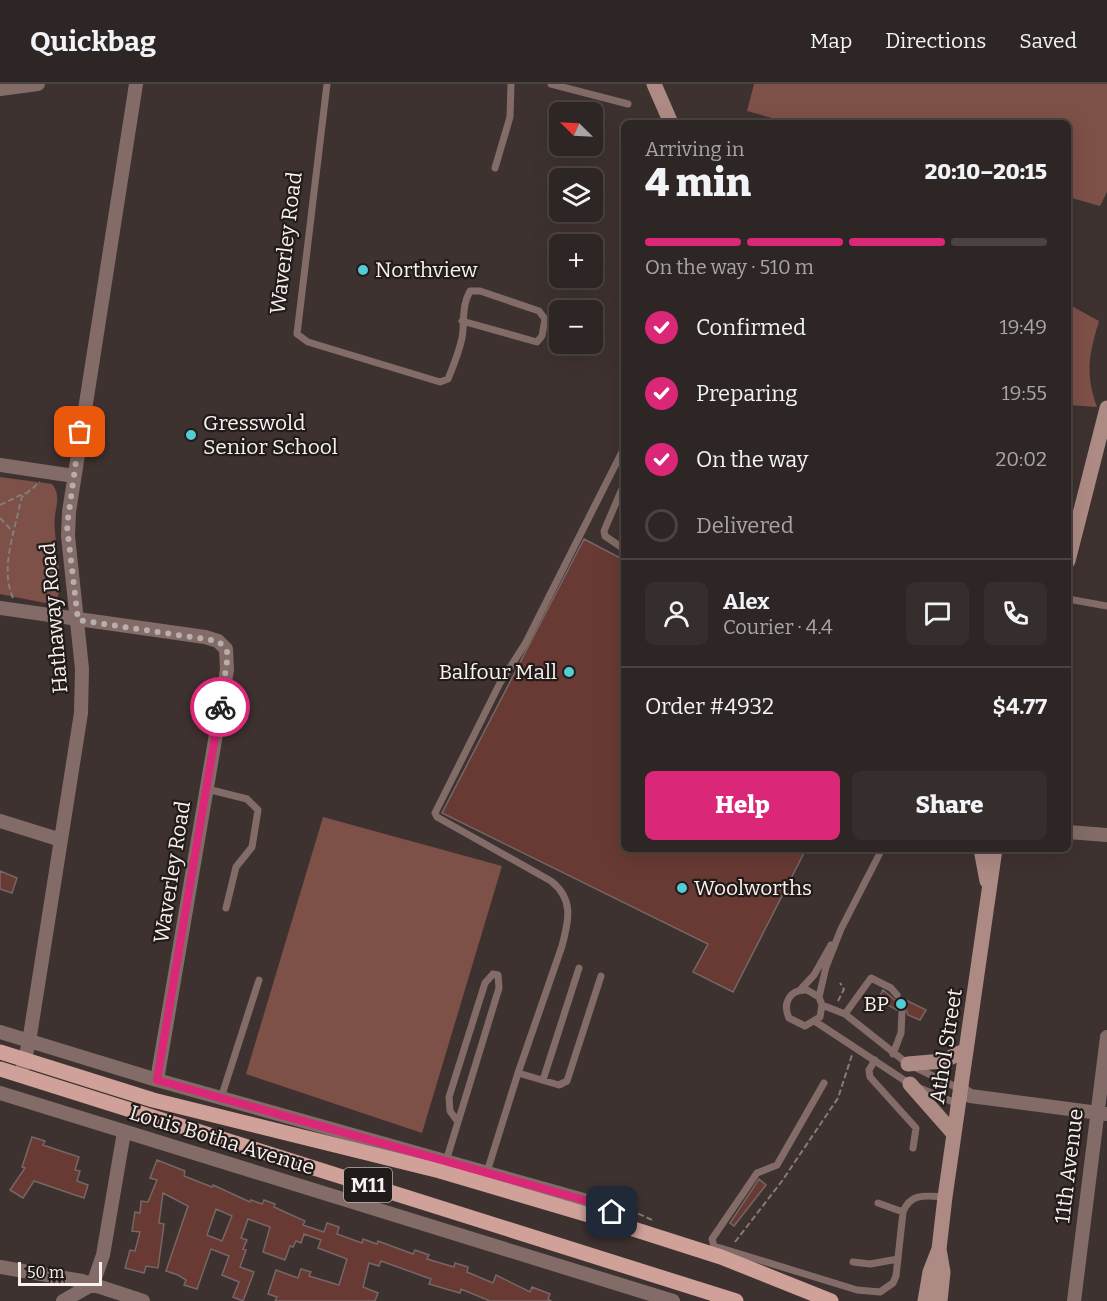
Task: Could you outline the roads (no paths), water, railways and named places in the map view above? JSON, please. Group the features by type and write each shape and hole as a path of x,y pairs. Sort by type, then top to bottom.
{"main road":[{"path":"654,84 670,120"},
{"path":"1071,549 1107,408"},
{"path":"979,852 989,887"},
{"name":"Athol Street","path":"925,1301 930,1272 939,1249 995,852"},
{"path":"908,1064 943,1061 966,1050"},
{"name":"Louis Botha Avenue","path":"0,1052 153,1100 441,1171 721,1257 831,1301"},
{"name":"Louis Botha Avenue","path":"0,1069 216,1135 472,1220 736,1301"},
{"path":"910,1084 954,1134"},
{"name":"Athol Street","path":"939,1249 943,1272 940,1301"}],"street":[{"path":"0,89 38,84"},
{"name":"Hathaway Road","path":"21,1076 29,1042 74,762 83,691 78,620 67,526 136,84"},
{"path":"0,465 74,476"},
{"path":"0,608 78,620"},
{"name":"Waverley Road","path":"78,620 213,639 226,649 227,670 157,1080"},
{"path":"0,821 61,840"},
{"path":"1071,832 1107,835"},
{"name":"Louis Botha Avenue","path":"0,1032 157,1080 605,1206 624,1226"},
{"name":"11th Avenue","path":"1074,1301 1102,1113 1107,1037"},
{"name":"Louis Botha Avenue","path":"0,1092 673,1301"},
{"path":"962,1096 1102,1113"},
{"path":"63,1301 76,1297 93,1284 103,1256 124,1132"},
{"path":"0,1267 70,1278 142,1301"}],"lane":[{"name":"Waverley Road","path":"327,84 297,334 308,342 440,382 448,380 462,338 462,321 466,301 472,290 543,313 545,319 542,336 539,341 534,342 462,321"},
{"path":"495,168 510,117 512,84"},
{"path":"551,84 627,104"},
{"path":"487,1172 562,946 568,925 568,904 562,890 551,881 437,817 435,813 500,683 525,644 621,454"},
{"path":"621,491 604,531 605,536 621,547"},
{"path":"1071,600 1107,606"},
{"path":"207,789 247,799 258,810 252,847 236,867 226,908"},
{"path":"819,997 826,967 842,929 880,852"},
{"path":"842,929 814,975 801,989 790,995 786,1013 799,1025 816,1022 910,1084 962,1096"},
{"path":"543,1080 579,968"},
{"path":"446,1161 458,1122 499,988 498,975 493,974 484,983 449,1097 450,1111 458,1122"},
{"path":"518,1073 559,1085 567,1081 601,976"},
{"path":"845,1014 871,978 891,988 897,995"},
{"path":"221,1098 259,980"},
{"path":"801,989 814,992 819,997 822,1005 816,1022"},
{"path":"822,1005 845,1014 893,1054 962,1096"},
{"path":"893,1054 903,1025 902,1012"},
{"path":"875,1060 869,1070 870,1077 916,1128 913,1148"},
{"path":"824,1083 777,1165 757,1173 713,1234 711,1243 728,1251 873,1293 887,1288 892,1283 898,1259 903,1212 907,1204 917,1196 945,1197"},
{"path":"878,1203 903,1212"},
{"path":"853,1262 870,1264 898,1259"}],"place":[{"name":"Northview","path":"363,270"},
{"name":"Gresswold Senior School","path":"191,435"},
{"name":"Balfour Mall","path":"569,672"},
{"name":"Woolworths","path":"682,888"},
{"name":"BP","path":"901,1004"}]}
